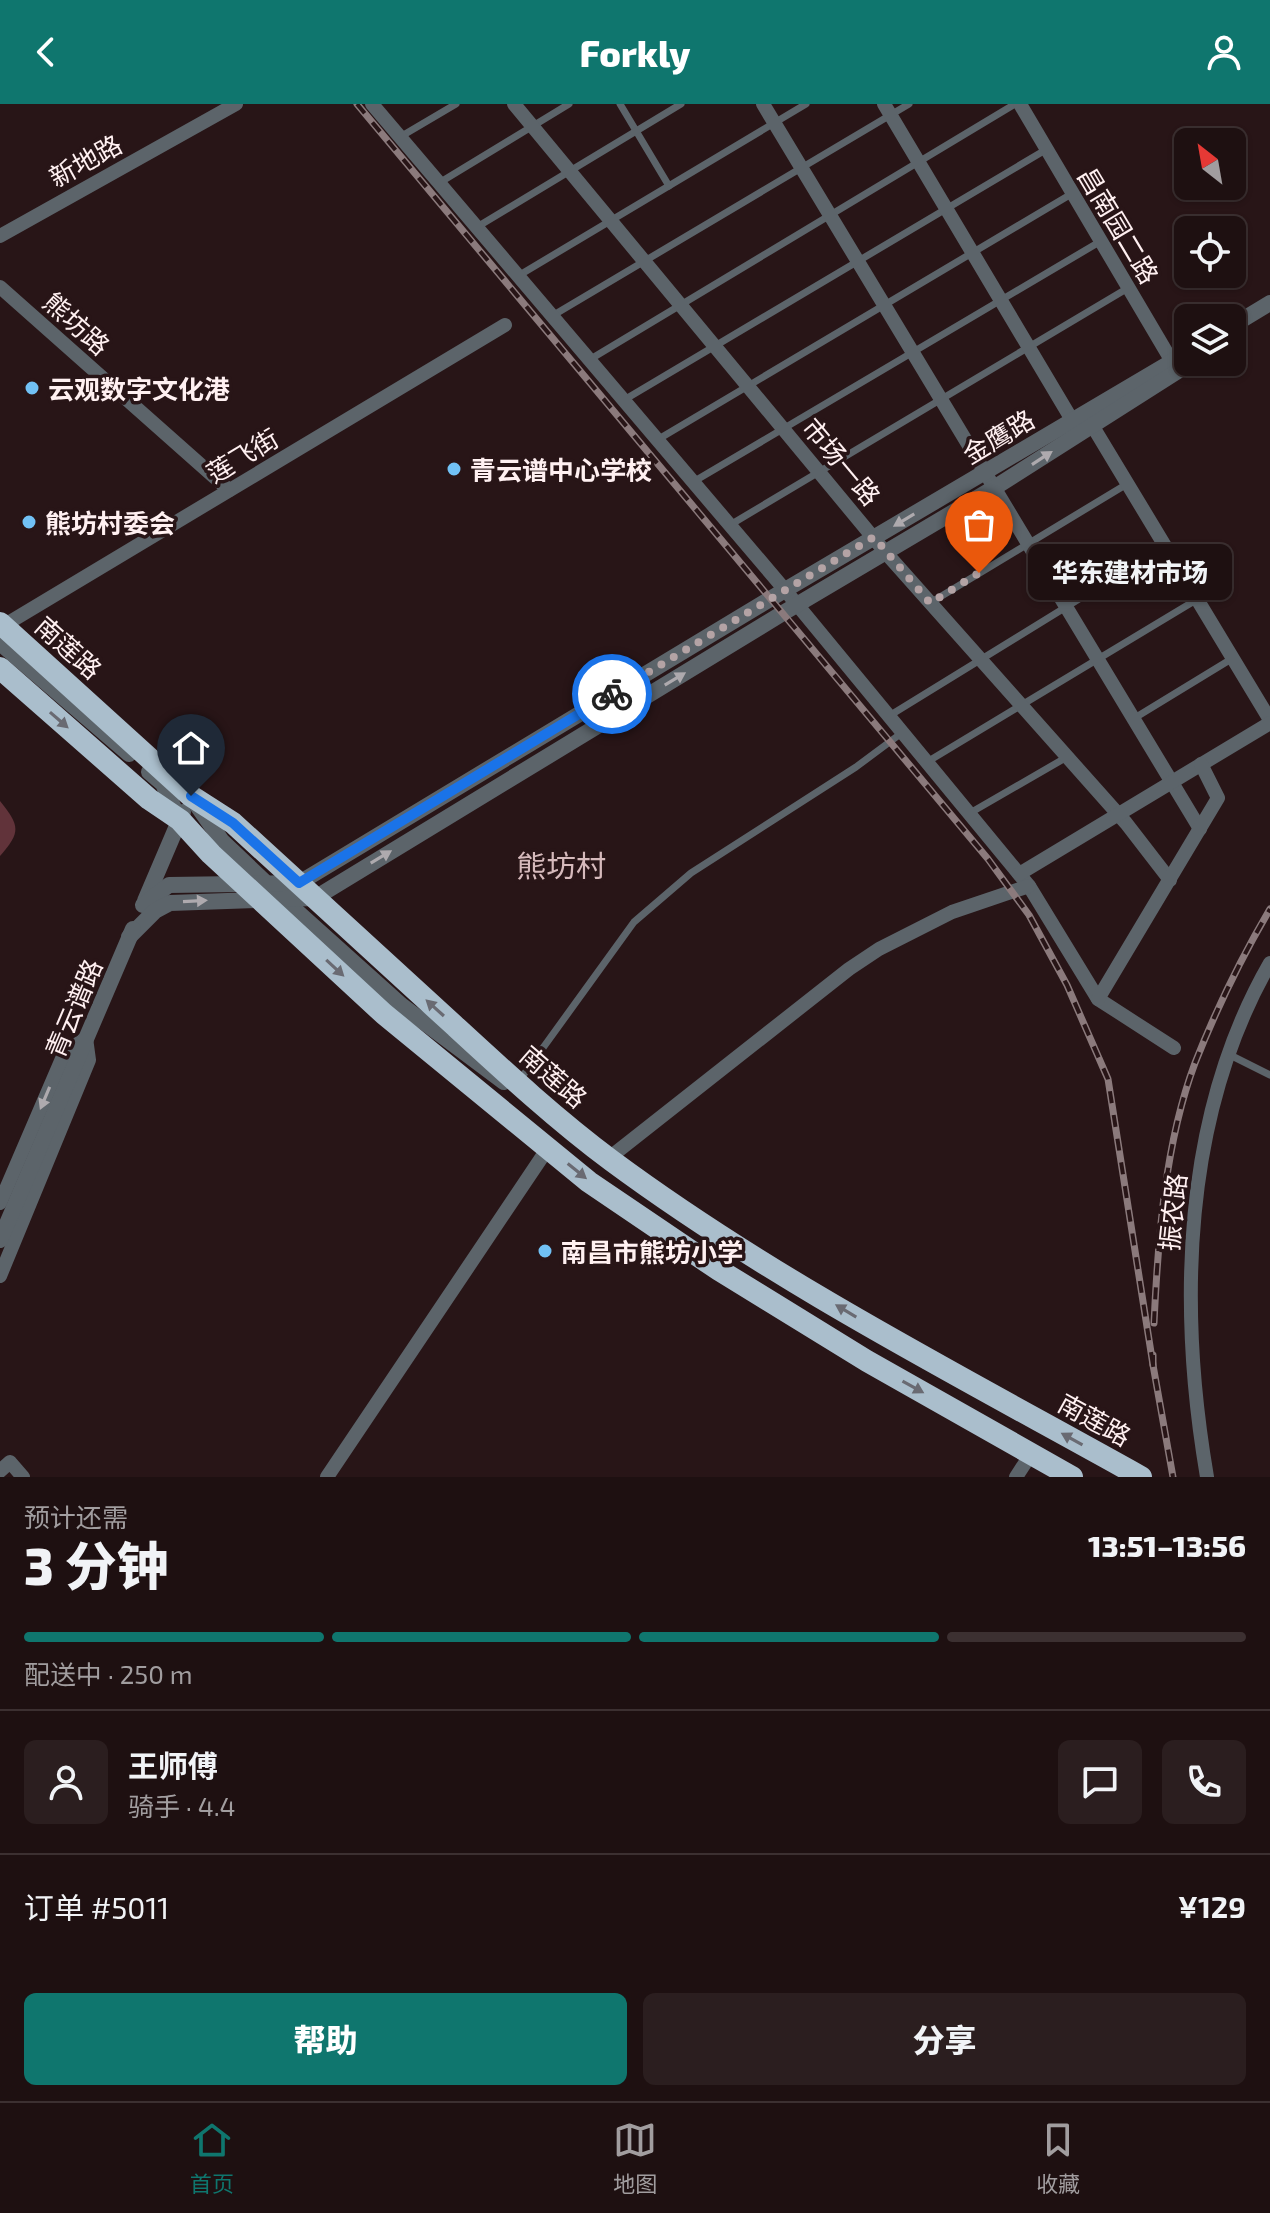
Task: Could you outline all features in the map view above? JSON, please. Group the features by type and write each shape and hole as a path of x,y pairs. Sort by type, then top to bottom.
{"highway":[{"name":"南莲路","path":"1,630 191,796 233,823 299,893 609,1158 677,1208 767,1264 1141,1477"},
{"path":"0,668 257,889 384,1014 589,1182 719,1270 867,1361 1041,1465 1072,1477"}],"street":[{"name":"新地路","path":"0,236 236,104"},
{"path":"372,104 970,813 1029,886 1098,999 1174,1048"},
{"name":"市场一路","path":"514,104 886,553 1118,814 1170,880"},
{"path":"763,104 1200,829"},
{"name":"昌南园二路","path":"1018,104 1128,288 1174,356"},
{"path":"887,109 1072,420"},
{"name":"熊坊路","path":"0,287 229,490"},
{"path":"1246,318 1270,303"},
{"path":"1246,330 1270,316"},
{"name":"莲飞街","path":"1,630 505,325"},
{"name":"金鹰路","path":"299,893 785,590 1072,420 1174,368"},
{"name":"金鹰路","path":"299,893 886,553 994,488 1174,369"},
{"path":"1019,874 1270,721 1092,425"},
{"path":"1,630 163,784 180,820"},
{"path":"1098,999 1218,798 1201,764"},
{"path":"191,796 257,889"},
{"name":"青云谱路","path":"0,1240 191,796"},
{"path":"143,905 169,885 299,893 401,1005 473,1061 570,1127"},
{"path":"609,1158 849,969 879,949 952,912 1029,886"},
{"path":"129,937 155,911 170,903 257,889"},
{"name":"振农路","path":"1207,1477 1191,1336 1190,1252 1201,1162 1221,1077 1256,987 1270,963"},
{"path":"0,1203 64,1054 86,1038 89,1060 0,1276"},
{"path":"327,1477 548,1148"},
{"path":"0,1471 10,1462 23,1477"},
{"path":"1016,1477 1041,1465"}],"lane":[{"path":"400,137 456,104"},
{"path":"439,183 569,104"},
{"path":"620,104 669,186"},
{"path":"477,227 681,104"},
{"path":"518,276 806,104"},
{"path":"552,316 801,168 887,109 909,104"},
{"path":"589,360 1018,104"},
{"path":"624,400 1047,149"},
{"path":"657,440 1073,193"},
{"path":"693,482 1101,241"},
{"path":"730,525 1128,288"},
{"path":"930,603 1128,484"},
{"path":"889,716 1165,546"},
{"path":"927,762 1198,600"},
{"path":"1133,719 1233,658"},
{"path":"518,1083 634,922 691,873 856,767 903,732"},
{"path":"970,813 1067,757"},
{"path":"1230,1055 1270,1075"}],"shaded area":[{"path":"0,801 14,823 15,835 0,856"}],"railway":[{"path":"357,104 988,859 1029,915 1067,985 1108,1079 1153,1365"},
{"path":"1154,1323 1165,1191 1176,1125 1195,1063 1220,1004 1270,909"},
{"path":"1153,1355 1173,1477"}],"way so far":[{"path":"612,694 874,537 930,603 979,573"}],"place":[{"name":"云观数字文化港","path":"32,388"},
{"name":"青云谱中心学校","path":"454,469"},
{"name":"熊坊村委会","path":"29,522"},
{"name":"华东建材市场","path":"979,573"},
{"name":"南昌市熊坊小学","path":"545,1251"}],"district":[{"name":"熊坊村","path":"561,865"}],"route":[{"path":"191,796 233,823 299,883 612,694"}]}
